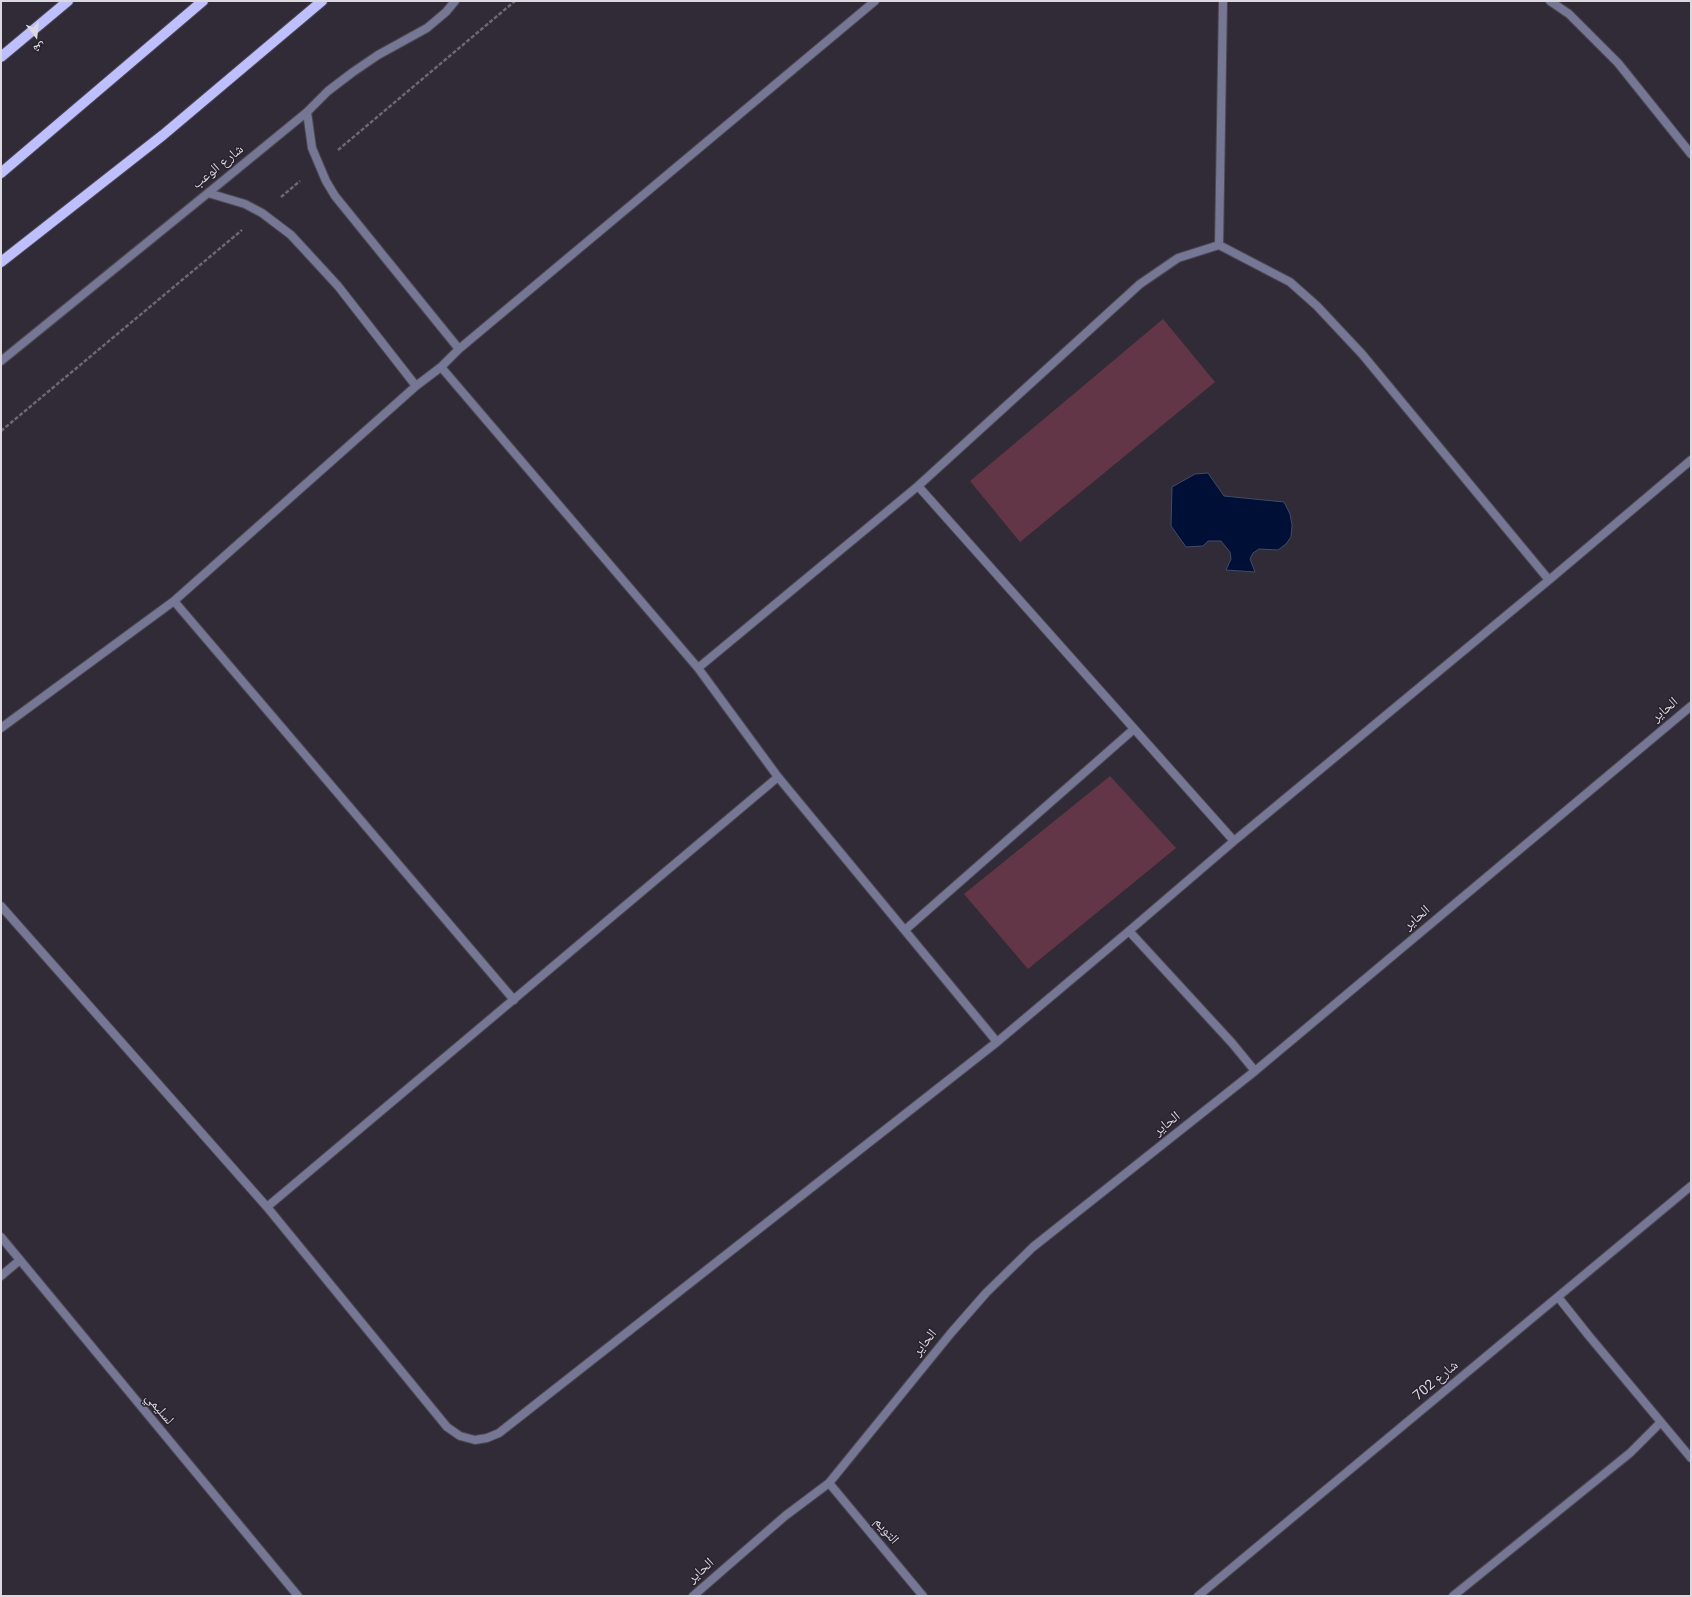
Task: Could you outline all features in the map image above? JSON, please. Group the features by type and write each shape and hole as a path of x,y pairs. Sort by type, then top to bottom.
{"main road":[{"path":"1,57 68,1"},
{"path":"1,173 203,1"},
{"path":"1,262 163,135 322,1"}],"street":[{"name":"شارع الوعب","path":"1,361 307,112 328,91 378,55 427,28 446,12 455,1"},
{"path":"1,728 174,601 416,386 441,367 459,349 875,1"},
{"path":"1219,245 1223,1"},
{"path":"1550,1 1569,14 1618,63 1691,154"},
{"path":"307,112 312,148 326,181 335,196 459,349"},
{"path":"208,193 245,204 272,220 291,235 338,286 416,386"},
{"path":"698,668 918,486 1140,284 1178,258 1219,245 1290,282 1317,306 1362,354 1549,580"},
{"path":"441,367 698,668 778,777 906,930 997,1042"},
{"path":"1,906 267,1207 447,1427 460,1436 470,1439 475,1440 487,1438 499,1433 997,1042 1234,841 1549,580 1691,460"},
{"path":"918,486 1234,841"},
{"path":"174,601 514,1000"},
{"name":"الحاير","path":"693,1596 785,1516 829,1484 950,1333 986,1293 1033,1247 1255,1071 1691,706"},
{"path":"906,930 1134,729"},
{"path":"267,1207 778,777"},
{"path":"1129,931 1232,1043 1255,1071"},
{"name":"شارع 702","path":"1198,1596 1691,1186"},
{"name":"لسليمي","path":"1,1238 298,1596"},
{"path":"1,1276 20,1260"},
{"path":"1558,1297 1691,1458"},
{"path":"1453,1596 1630,1453 1661,1422"},
{"name":"التويم","path":"829,1484 923,1596"}],"shaded area":[{"path":"1163,319 1215,382 1020,542 970,481"},
{"path":"1110,776 1176,848 1028,969 964,894"}],"water":[{"path":"1208,473 1224,496 1284,502 1290,514 1292,525 1291,537 1286,544 1278,550 1259,549 1253,553 1250,559 1255,572 1226,570 1231,559 1230,552 1221,541 1208,541 1203,546 1186,547 1171,526 1172,487 1195,474"}]}
